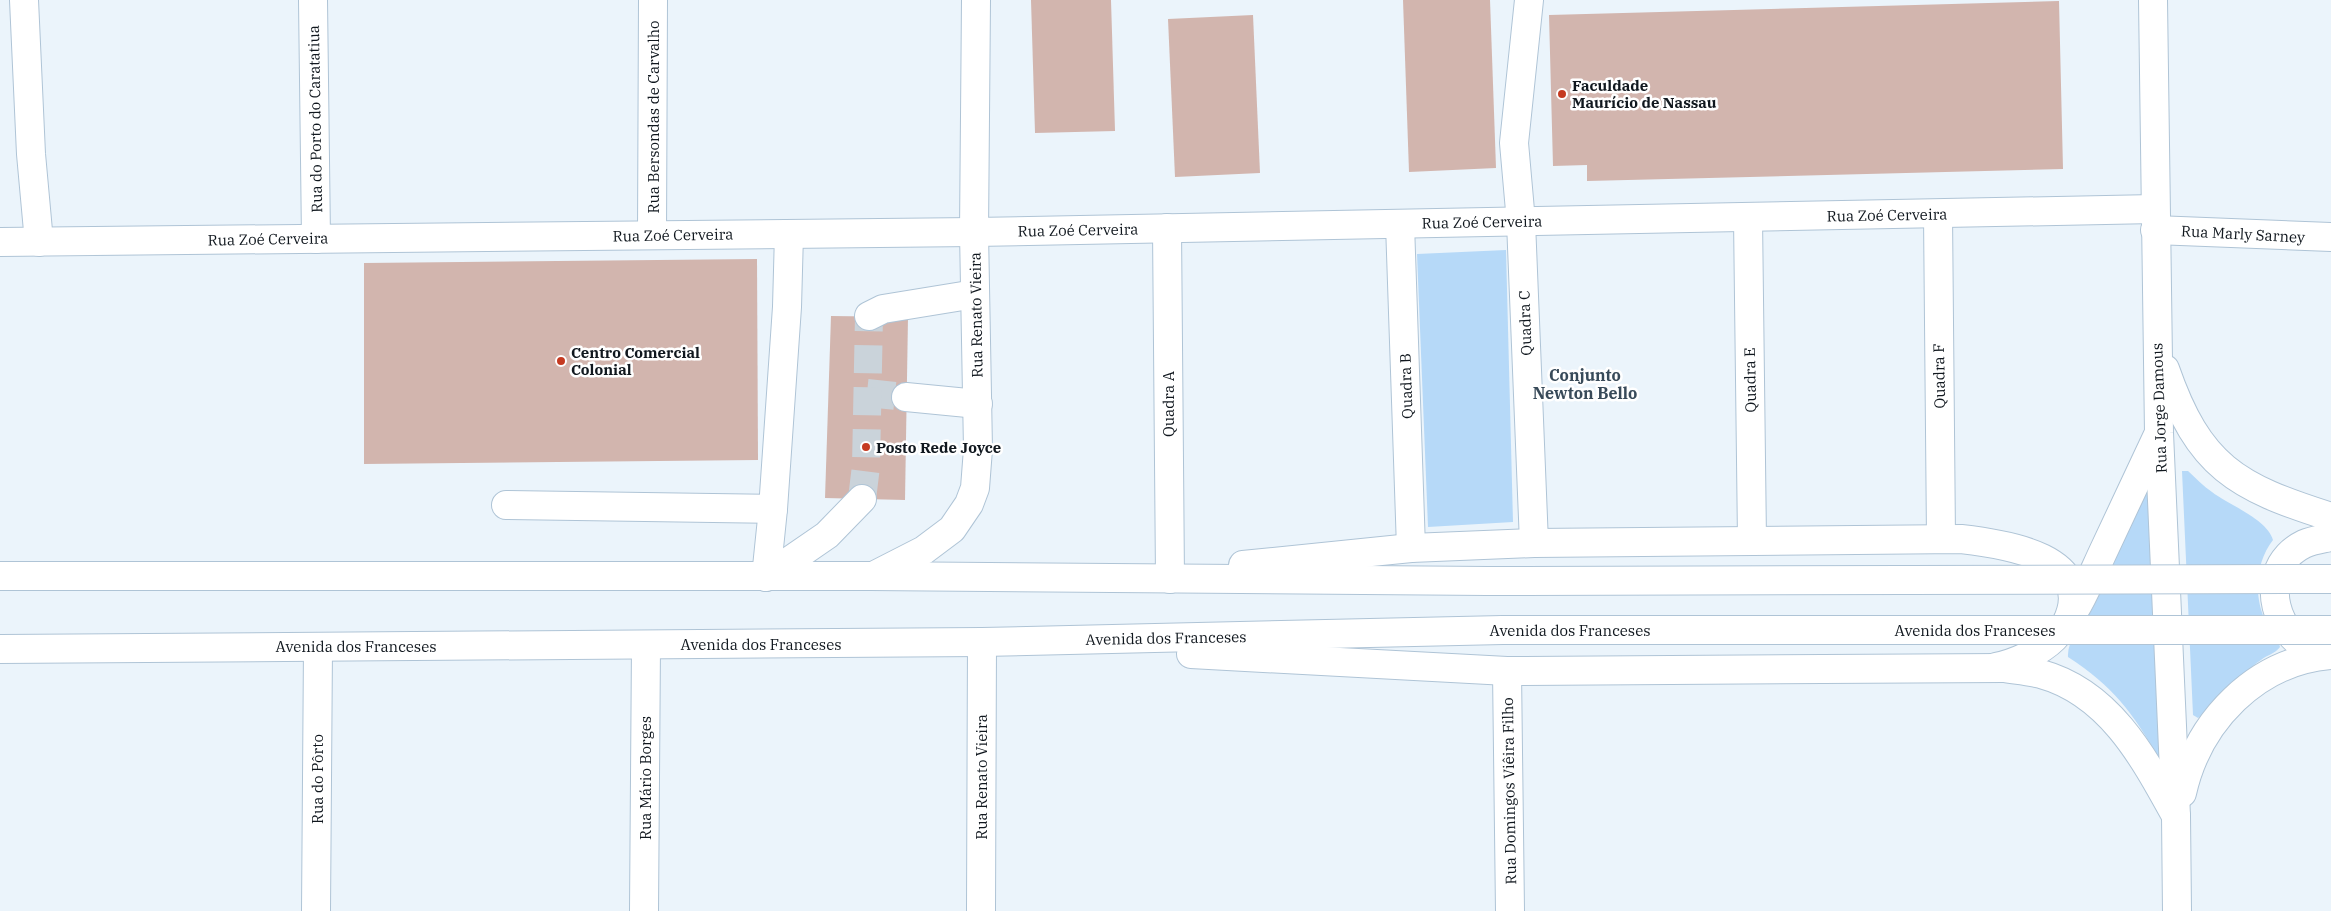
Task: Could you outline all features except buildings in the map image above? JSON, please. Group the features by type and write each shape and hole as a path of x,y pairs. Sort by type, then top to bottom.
{"main road":[{"path":"24,0 31,154 39,242"},
{"name":"Rua do Porto do Caratatiua","path":"313,0 316,239"},
{"name":"Rua Bersondas de Carvalho","path":"652,235 654,0"},
{"name":"Rua Renato Vieira","path":"870,576 924,550 952,529 961,518 975,488 978,449 974,232 976,0"},
{"name":"Quadra C","path":"1529,0 1514,143 1521,222 1534,543"},
{"name":"Rua Jorge Damous","path":"2153,0 2159,433 2176,816"},
{"name":"Rua Zoé Cerveira","path":"0,242 974,232 1938,214 2155,220"},
{"name":"Quadra F","path":"1938,214 1941,539"},
{"name":"Quadra E","path":"1748,218 1752,542"},
{"name":"Rua Marly Sarney","path":"2155,220 2331,237"},
{"name":"Quadra B","path":"1400,224 1411,548"},
{"name":"Quadra A","path":"1167,228 1170,579"},
{"path":"766,576 773,509 787,307 789,234"},
{"path":"869,316 884,309 975,294"},
{"path":"2157,348 2177,402 2199,442 2211,456 2247,485 2291,504 2331,517"},
{"path":"906,397 978,404"},
{"path":"1979,668 1998,666 2025,657 2052,640 2066,624 2087,586 2159,433"},
{"path":"766,576 827,535 862,499"},
{"path":"506,505 773,509"},
{"path":"2331,537 2304,544 2287,557 2277,577 2274,596 2278,616 2288,633 2312,651 2331,655"},
{"path":"1170,579 1262,562 1411,548 1534,543 1941,539 2003,544 2035,553 2049,562 2066,578 2073,596 2073,608 2066,624"},
{"path":"12,576 870,576 1488,581 2331,579"},
{"name":"Avenida dos Franceses","path":"12,649 982,642 1503,630 2331,630"},
{"path":"982,642 1507,671 2003,668 2041,674 2074,688 2088,697 2112,718 2135,747 2176,816"},
{"name":"Rua Renato Vieira","path":"981,911 982,642"},
{"name":"Rua Mário Borges","path":"644,911 646,645"},
{"name":"Rua do Pôrto","path":"316,911 318,647"},
{"path":"2177,911 2176,816 2183,786 2198,743 2220,713 2250,687 2270,674 2302,660 2331,655"},
{"name":"Rua Domingos Viêira Filho","path":"1507,671 1510,911"}],"shaded area":[{"path":"1506,250 1513,522 1428,527 1417,254"},
{"path":"2182,471 2188,471 2209,490 2256,519 2269,532 2273,540 2263,559 2258,581 2258,592 2262,614 2280,647 2252,666 2215,705 2198,718 2193,715"},
{"path":"2145,493 2151,495 2164,755 2159,758 2140,727 2121,702 2098,679 2068,657 2072,640 2102,590 2135,501"}],"tunnel":[{"path":"862,499 866,466 869,316"},
{"path":"867,393 906,397"}],"place":[{"name":"Faculdade Maurício de Nassau","path":"1562,94"},
{"name":"Centro Comercial Colonial","path":"561,361"},
{"name":"Posto Rede Joyce","path":"866,447"}],"district":[{"name":"Conjunto Newton Bello","path":"1585,384"}]}
